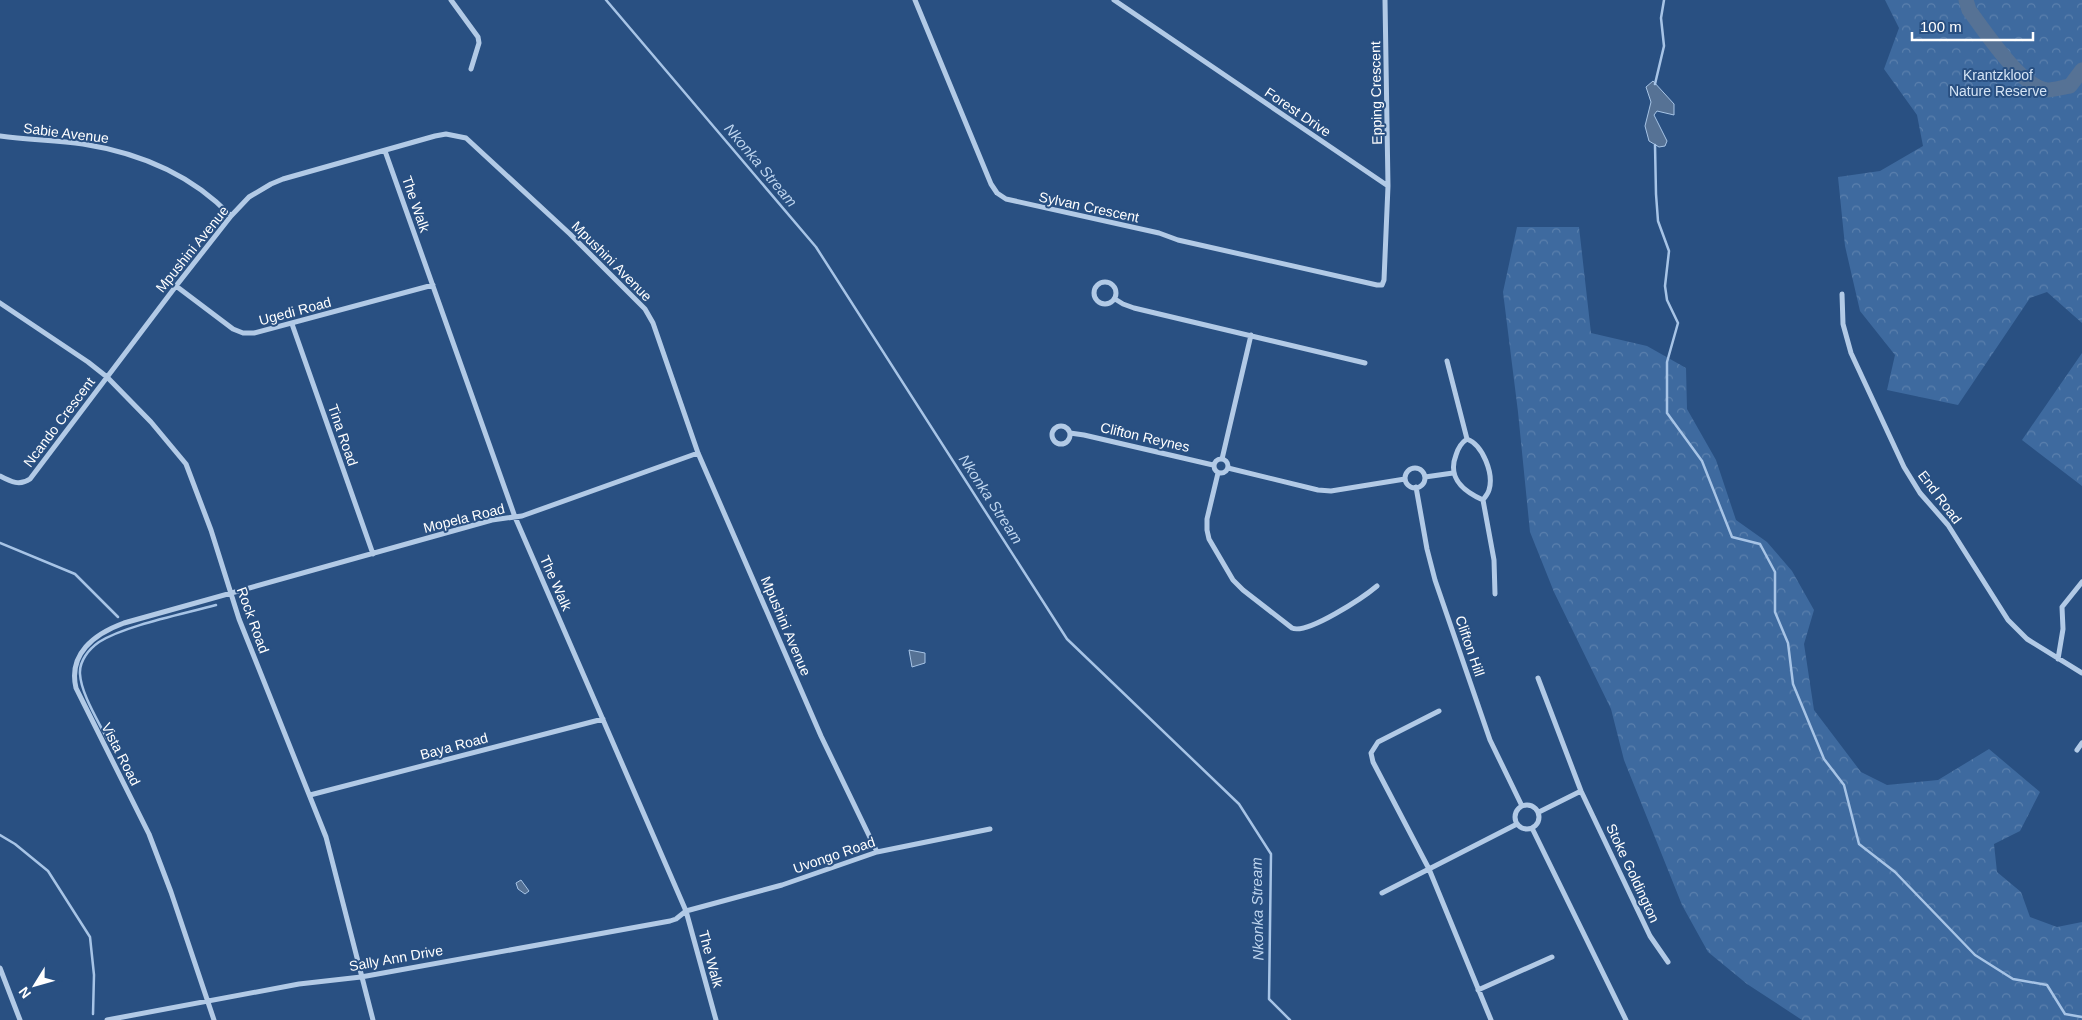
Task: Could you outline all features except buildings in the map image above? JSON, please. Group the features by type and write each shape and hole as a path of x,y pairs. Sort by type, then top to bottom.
{"street":[{"path":"451,0 478,37 480,43 471,69"},
{"name":"Sylvan Crescent","path":"915,0 991,184 996,193 1006,199 1159,233 1178,240 1382,285 1384,280 1388,186"},
{"name":"Forest Drive","path":"1114,0 1388,186"},
{"name":"Epping Crescent","path":"1385,0 1388,186"},
{"name":"Mpushini Avenue","path":"107,377 231,216 249,197 271,184 385,150 446,134 466,138 570,234 645,309 653,324 698,453 821,736 877,852"},
{"name":"Sabie Avenue","path":"0,136 32,141 82,144 140,158 183,177 201,188 231,216"},
{"name":"The Walk","path":"385,150 515,517 686,911 716,1020"},
{"path":"1115,298 1106,304 1099,302 1095,297 1096,287 1102,282 1109,283 1114,288 1115,298 1123,304 1134,308 1365,363"},
{"name":"Ugedi Road","path":"176,286 223,323 243,333 254,334 432,285"},
{"name":"End Road","path":"1842,294 1843,324 1851,353 1904,467 1920,493 1948,525 2008,620 2027,639 2082,673"},
{"name":"Rock Road","path":"0,302 107,377 151,422 186,464 211,530 239,619 331,851 373,1020"},
{"name":"Tina Road","path":"292,324 373,554"},
{"path":"1222,459 1251,335"},
{"path":"1447,361 1467,439"},
{"name":"Ncando Crescent","path":"0,476 20,483 30,479 107,377"},
{"name":"Clifton Reynes","path":"1070,433 1213,465"},
{"path":"1467,439 1454,458 1453,473 1463,488 1483,500"},
{"path":"1467,439 1474,441 1486,459 1490,488 1483,500 1494,560 1494,594"},
{"name":"Mopela Road","path":"231,593 492,520 515,517 698,453"},
{"path":"1218,473 1214,470 1213,465 1216,461 1222,459"},
{"path":"1222,459 1227,463 1228,468"},
{"path":"1218,473 1225,472 1228,468"},
{"path":"1228,468 1331,492 1405,479"},
{"path":"1412,468 1422,471 1425,477 1422,485 1416,487 1410,486 1405,479 1407,472 1412,468"},
{"path":"1218,473 1207,519 1209,539 1233,580 1292,628 1302,630 1365,596 1377,586"},
{"path":"1425,477 1453,473"},
{"name":"Clifton Hill","path":"1416,487 1426,549 1435,580 1490,740 1522,806"},
{"path":"2058,659 2063,629 2062,607 2082,582"},
{"name":"Vista Road","path":"214,1020 171,892 148,834 79,696 74,673 77,659 84,648 112,628 231,593"},
{"name":"Stoke Goldington","path":"1538,678 1581,791 1650,936 1668,962"},
{"path":"1439,711 1378,742 1371,753 1373,762 1429,869 1491,1020"},
{"name":"Baya Road","path":"310,795 604,719"},
{"path":"2077,750 2082,744"},
{"path":"1539,812 1581,791"},
{"path":"1529,804 1539,812 1538,823 1532,828 1524,829 1517,824 1516,812 1522,806 1529,804"},
{"path":"1382,893 1517,824"},
{"path":"1532,828 1626,1020"},
{"name":"Uvongo Road","path":"686,911 782,884 877,852 990,829"},
{"name":"Sally Ann Drive","path":"107,1020 208,1000 299,984 361,977 670,921 686,911"},
{"path":"1478,990 1552,957"},
{"path":"0,968 20,1020"}],"green space":[{"name":"Krantzkloof Nature Reserve","path":"1885,0 2082,0 2082,323 2047,292 2030,298 1958,405 1887,390 1895,355 1860,311 1845,246 1838,177 1880,171 1923,146 1917,115 1884,69 1899,28"},
{"path":"1517,227 1579,227 1591,333 1647,346 1686,368 1687,409 1716,460 1736,520 1767,542 1792,571 1814,610 1804,644 1814,710 1861,772 1887,785 1938,780 1989,749 2040,792 2020,831 1994,844 1997,872 2021,892 2030,917 2057,927 2082,922 2082,1020 1802,1020 1747,984 1708,952 1682,905 1624,760 1611,709 1554,592 1530,532 1503,292"},
{"path":"2082,353 2082,486 2022,440"}],"shaded area":[{"path":"1653,81 1674,104 1674,115 1657,111 1654,115 1667,141 1665,146 1659,147 1649,141 1645,126 1651,102 1646,87"},
{"path":"909,650 925,653 925,663 912,667"},
{"path":"521,880 529,891 525,894 518,889 516,883"}],"waterway":[{"name":"Nkonka Stream","path":"606,0 816,247 1067,639 1239,804 1271,854 1269,999 1290,1020"},
{"path":"1655,84 1664,46 1661,18 1664,0"},
{"path":"1966,0 1969,10 1993,43 2015,69 2037,87 2053,90 2070,86 2082,70"},
{"path":"1655,145 1658,221 1669,251 1665,286 1667,300 1678,323 1667,362 1667,413 1702,461 1732,537 1760,544 1775,572 1775,612 1788,643 1793,684 1824,759 1844,785 1859,844 1895,872 1975,955 2013,979 2047,985 2065,1014 2082,1017"},
{"path":"0,543 75,574 118,617"},
{"path":"108,741 87,699 81,682 81,664 88,652 99,642 124,630 216,605"},
{"path":"0,835 15,844 48,871 90,937 94,975 93,1014"}]}
